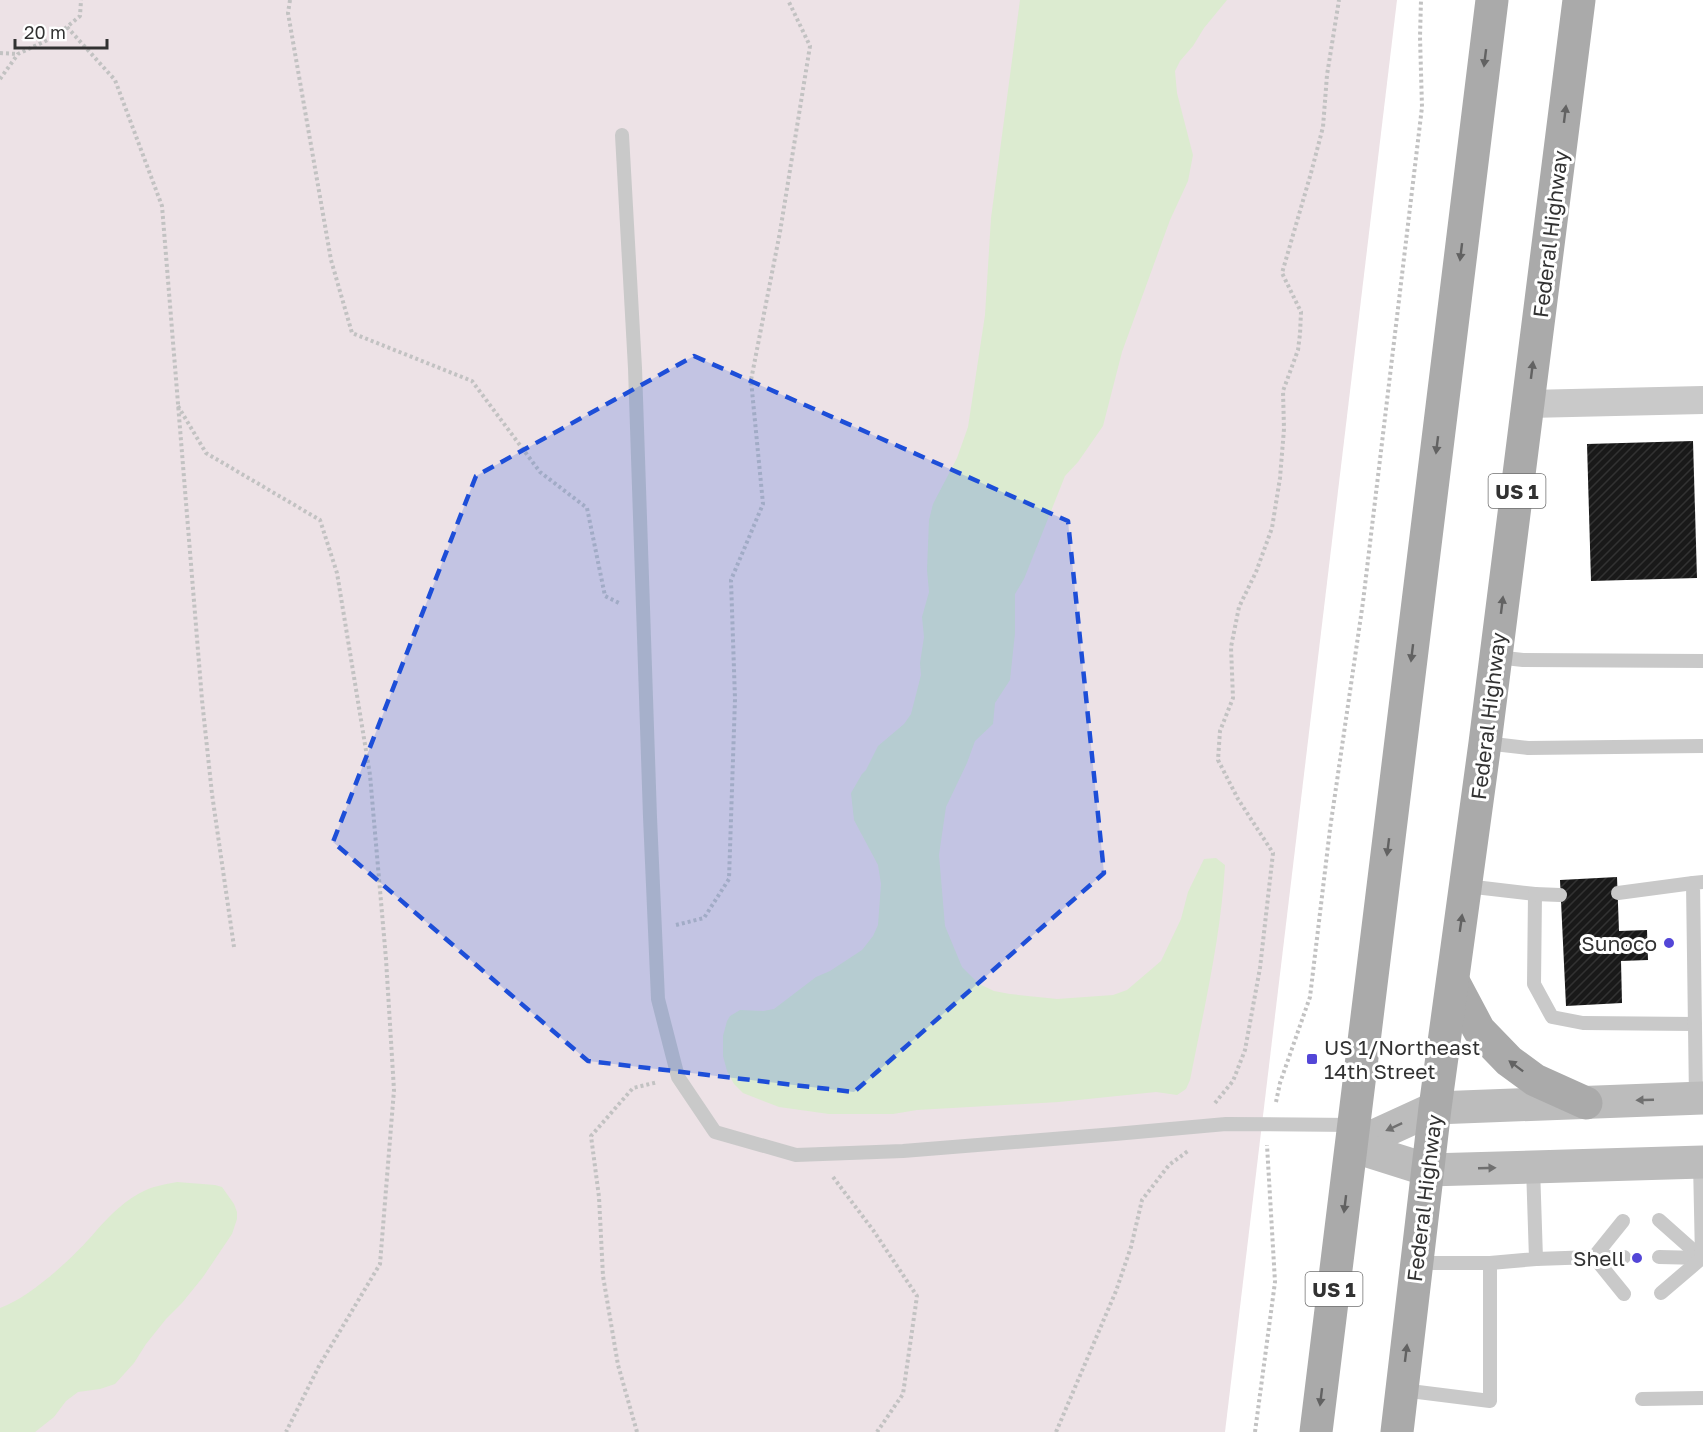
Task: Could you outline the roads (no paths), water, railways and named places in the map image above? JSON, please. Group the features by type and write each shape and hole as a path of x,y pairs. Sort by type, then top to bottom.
{"main road":[{"name":"US 1","path":"1316,1432 1492,0"},
{"name":"Federal Highway","path":"1396,1432 1435,1108 1485,743 1579,0"},
{"path":"1453,981 1479,1030 1509,1061 1535,1080 1586,1102"},
{"path":"1353,1135 1435,1108 1699,1098"},
{"path":"1353,1135 1428,1170 1701,1162"}],"street":[{"path":"1528,404 1703,400"}],"lane":[{"path":"622,135 635,368 658,999 678,1077 715,1132 796,1155 903,1151 1226,1124 1271,1123 1353,1135"},
{"path":"1496,657 1523,660 1703,661"},
{"path":"1485,743 1528,748 1703,746"},
{"path":"1618,893 1698,883 1695,1024 1699,1098"},
{"path":"1466,886 1560,895"},
{"path":"1535,894 1534,984 1552,1017 1583,1023 1695,1024"},
{"path":"1701,1162 1703,1259"},
{"path":"1533,1167 1536,1259"},
{"path":"1659,1220 1703,1259"},
{"path":"1594,1257 1623,1221"},
{"path":"1594,1257 1624,1294"},
{"path":"1416,1263 1490,1263 1536,1259 1624,1257"},
{"path":"1659,1257 1703,1259"},
{"path":"1661,1293 1703,1259"},
{"path":"1402,1390 1490,1401 1490,1263"},
{"path":"1642,1399 1703,1398"}],"place":[{"name":"Sunoco","path":"1669,943"},
{"name":"US 1/Northeast 14th Street","path":"1312,1059"},
{"name":"Shell","path":"1637,1258"}]}
